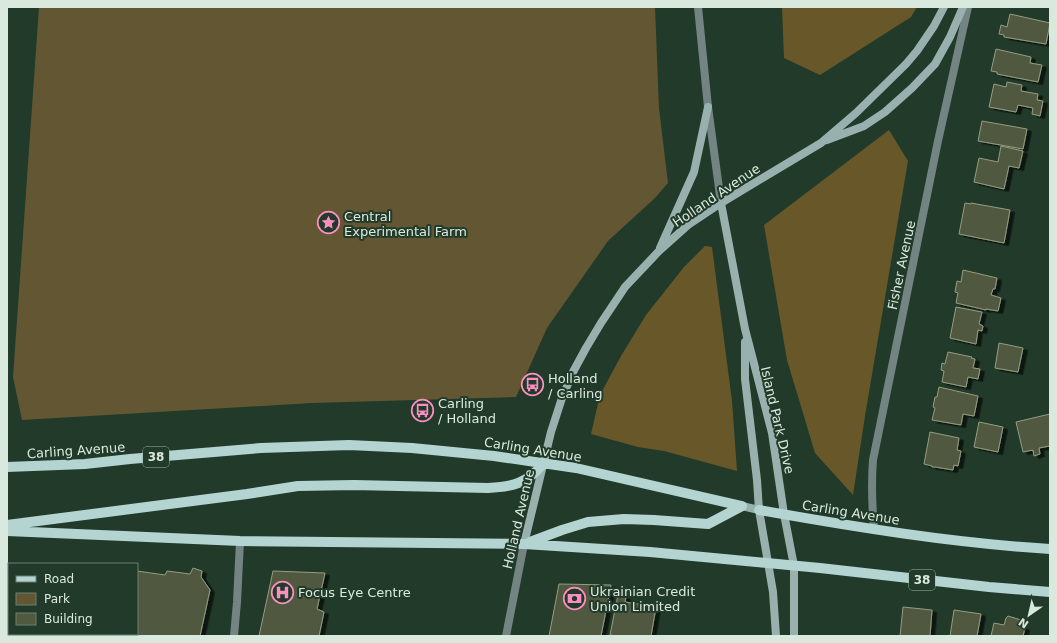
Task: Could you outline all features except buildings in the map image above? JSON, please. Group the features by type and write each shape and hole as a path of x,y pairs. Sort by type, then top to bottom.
{"main road":[{"name":"Holland Avenue","path":"821,143 856,113 906,64 926,38 944,7"},
{"name":"Holland Avenue","path":"524,544 551,432 562,398 573,372 586,348 626,287 659,251 688,225 721,203 821,143 864,126 885,112 912,88 935,64 950,37 963,7"},
{"path":"659,251 694,172 708,107"},
{"name":"Island Park Drive","path":"721,203 745,329 772,433 784,514 794,566 794,636"},
{"name":"Island Park Drive","path":"745,329 745,379 759,510 773,592 776,636"},
{"name":"Carling Avenue","path":"7,467 84,464 261,448 349,445 412,448 507,457 543,464 576,468 759,510 874,529 982,544 1050,549"},
{"path":"7,525 298,486 354,485 488,488 504,487 526,480 543,464"},
{"path":"524,544 588,522 624,519 708,524 742,506"},
{"name":"38","path":"7,530 240,541 524,544 650,552 1050,592"}],"street":[{"path":"698,7 708,107 721,203"},
{"name":"Fisher Avenue","path":"874,529 871,480 873,460 938,141 968,7"},
{"path":"234,636 240,541"},
{"name":"Holland Avenue","path":"506,636 524,544"}],"green space":[{"name":"Central Experimental Farm","path":"39,7 655,7 659,108 668,183 655,198 608,241 547,328 516,397 312,403 22,420 13,377"}],"shaded area":[{"path":"782,7 917,7 911,17 820,75 784,58"},
{"path":"889,130 908,161 853,495 815,453 787,360 764,225"},
{"path":"705,246 712,247 732,401 737,471 664,451 638,447 591,434 600,395 621,356 646,315 684,267"}],"place":[{"name":"Central Experimental Farm","path":"328,223"},
{"name":"Holland / Carling","path":"532,385"},
{"name":"Carling / Holland","path":"422,410"},
{"name":"Focus Eye Centre","path":"282,592"},
{"name":"Ukrainian Credit Union Limited","path":"575,598"}]}
